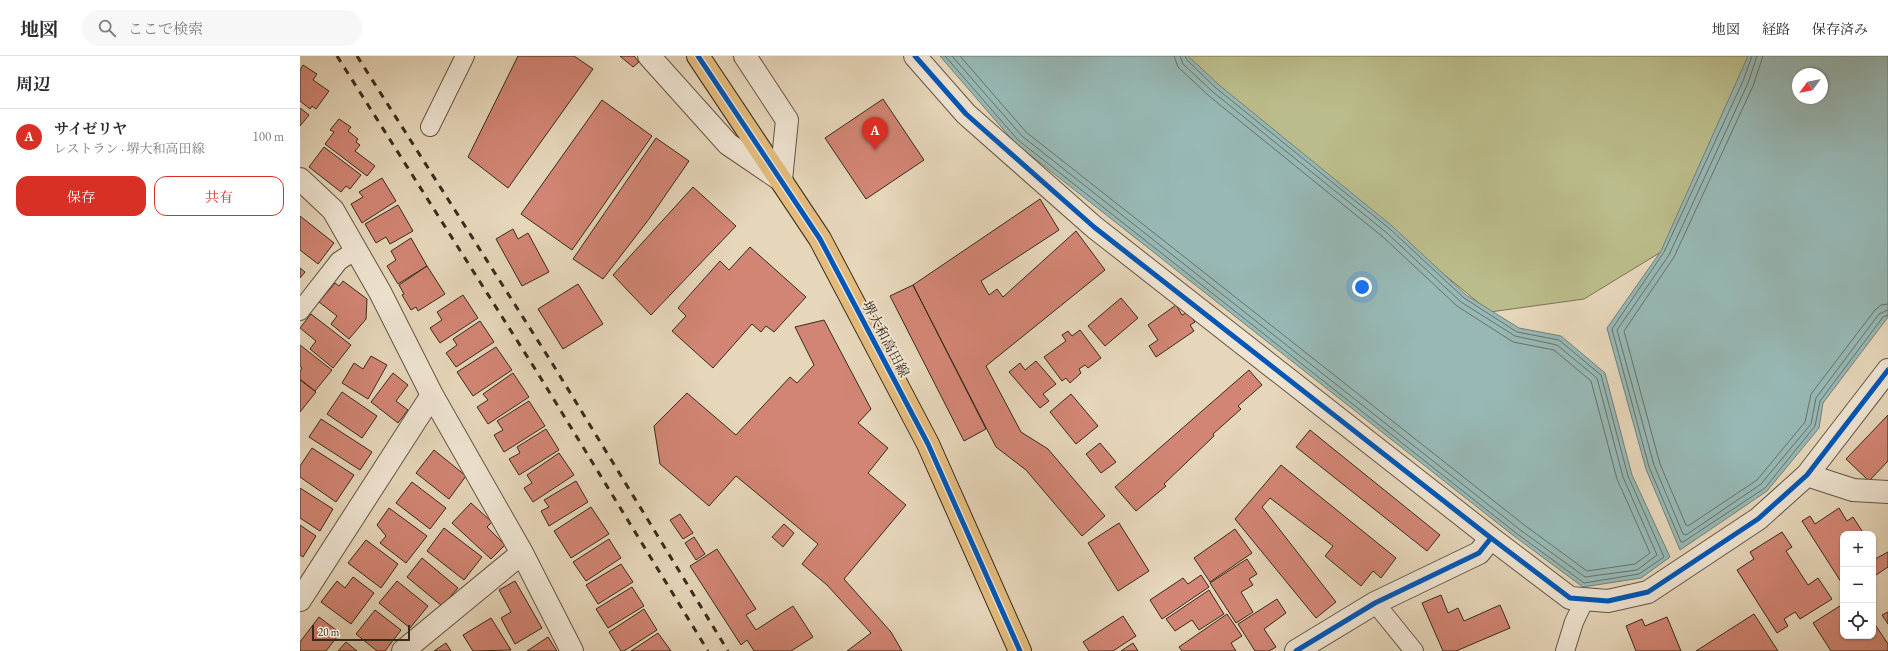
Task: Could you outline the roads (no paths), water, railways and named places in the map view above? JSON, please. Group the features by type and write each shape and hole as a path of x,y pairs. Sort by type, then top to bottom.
{"main road":[{"name":"堺大和高田線","path":"698,56 820,239 928,444 1020,651"}],"street":[{"path":"649,56 728,144 781,180 787,120 745,56"},
{"path":"915,56 966,114 1094,227 1491,538 1570,598 1608,601 1648,592 1758,519 1807,475 1888,370"},
{"path":"300,180 333,210 380,292 432,395 522,552 572,651"},
{"path":"300,600 432,395"},
{"path":"1807,475 1853,490 1888,492"},
{"path":"1296,651 1376,603 1479,554 1491,538"},
{"path":"402,651 522,552"}],"lane":[{"path":"430,127 464,56"},
{"path":"300,311 339,261 356,250"},
{"path":"1565,651 1574,622 1585,599"},
{"path":"1376,603 1414,651"}],"water":[{"path":"940,56 1188,56 1219,85 1392,226 1466,295 1519,328 1561,336 1605,373 1632,475 1670,557 1641,578 1583,587 1514,536 1015,143"},
{"path":"1748,56 1888,56 1888,317 1823,403 1819,428 1767,491 1680,550 1646,469 1607,328 1661,251"}],"railway":[{"path":"337,56 537,372 708,651"},
{"path":"357,56 552,363 728,651"}],"place":[{"name":"サイゼリヤ","path":"875,150"}]}
